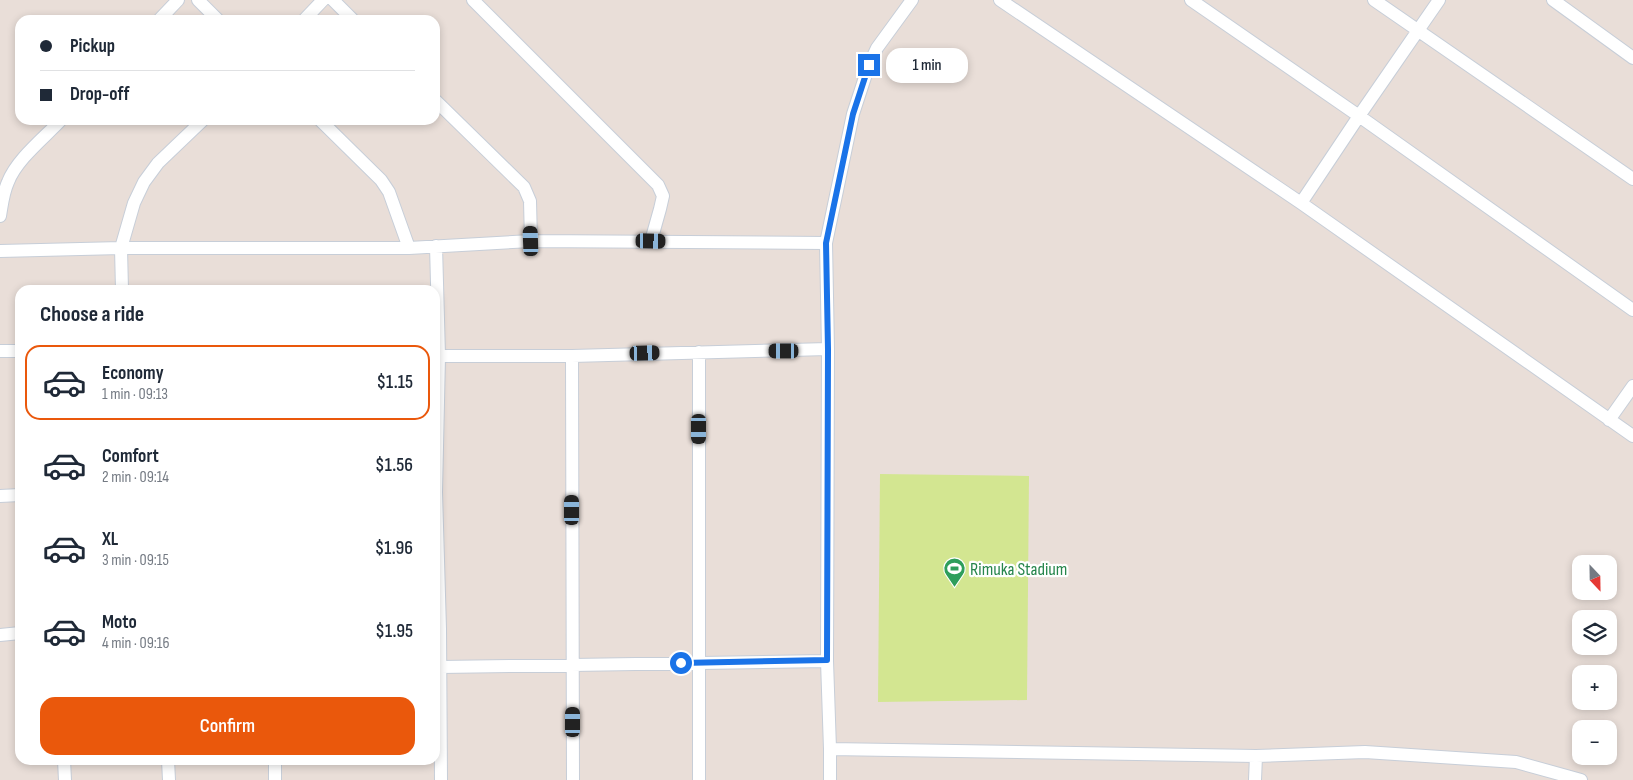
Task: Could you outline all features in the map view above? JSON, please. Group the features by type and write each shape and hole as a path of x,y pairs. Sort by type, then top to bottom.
{"street":[{"path":"164,15 178,0"},
{"path":"198,0 213,15"},
{"path":"309,15 323,0"},
{"path":"333,0 349,15"},
{"path":"473,0 658,186 662,196 651,241"},
{"path":"830,780 827,660 828,349 826,243 853,114 869,65 877,48 912,0"},
{"path":"1000,0 1301,203 1633,436"},
{"path":"1191,0 1633,310"},
{"path":"1374,0 1633,180"},
{"path":"1301,203 1440,0"},
{"path":"1553,0 1633,58"},
{"path":"440,105 524,187 530,201 531,241"},
{"path":"0,216 8,180 16,166 56,125"},
{"path":"122,285 121,248 134,203 144,182 158,162 198,125"},
{"path":"325,125 381,180 389,192 409,248"},
{"path":"0,251 121,248 409,248 531,241 826,243"},
{"path":"436,246 436,285"},
{"path":"440,356 572,356 828,349"},
{"path":"0,351 15,351"},
{"path":"699,352 699,780"},
{"path":"572,356 573,780"},
{"path":"1609,420 1633,386"},
{"path":"0,496 15,495"},
{"path":"0,635 15,634"},
{"path":"441,780 440,666 827,660"},
{"path":"830,749 1256,756 1365,752 1507,761 1531,765 1581,780"},
{"path":"1255,780 1256,756"},
{"path":"64,765 65,780"},
{"path":"168,765 169,780"},
{"path":"275,765 275,780"}],"green space":[{"name":"Rimuka Stadium","path":"880,474 1029,476 1027,700 878,702"}],"place":[{"name":"Rimuka Stadium","path":"954,588"}],"route":[{"path":"681,663 827,660 828,349 826,243 853,114 869,65"}]}
